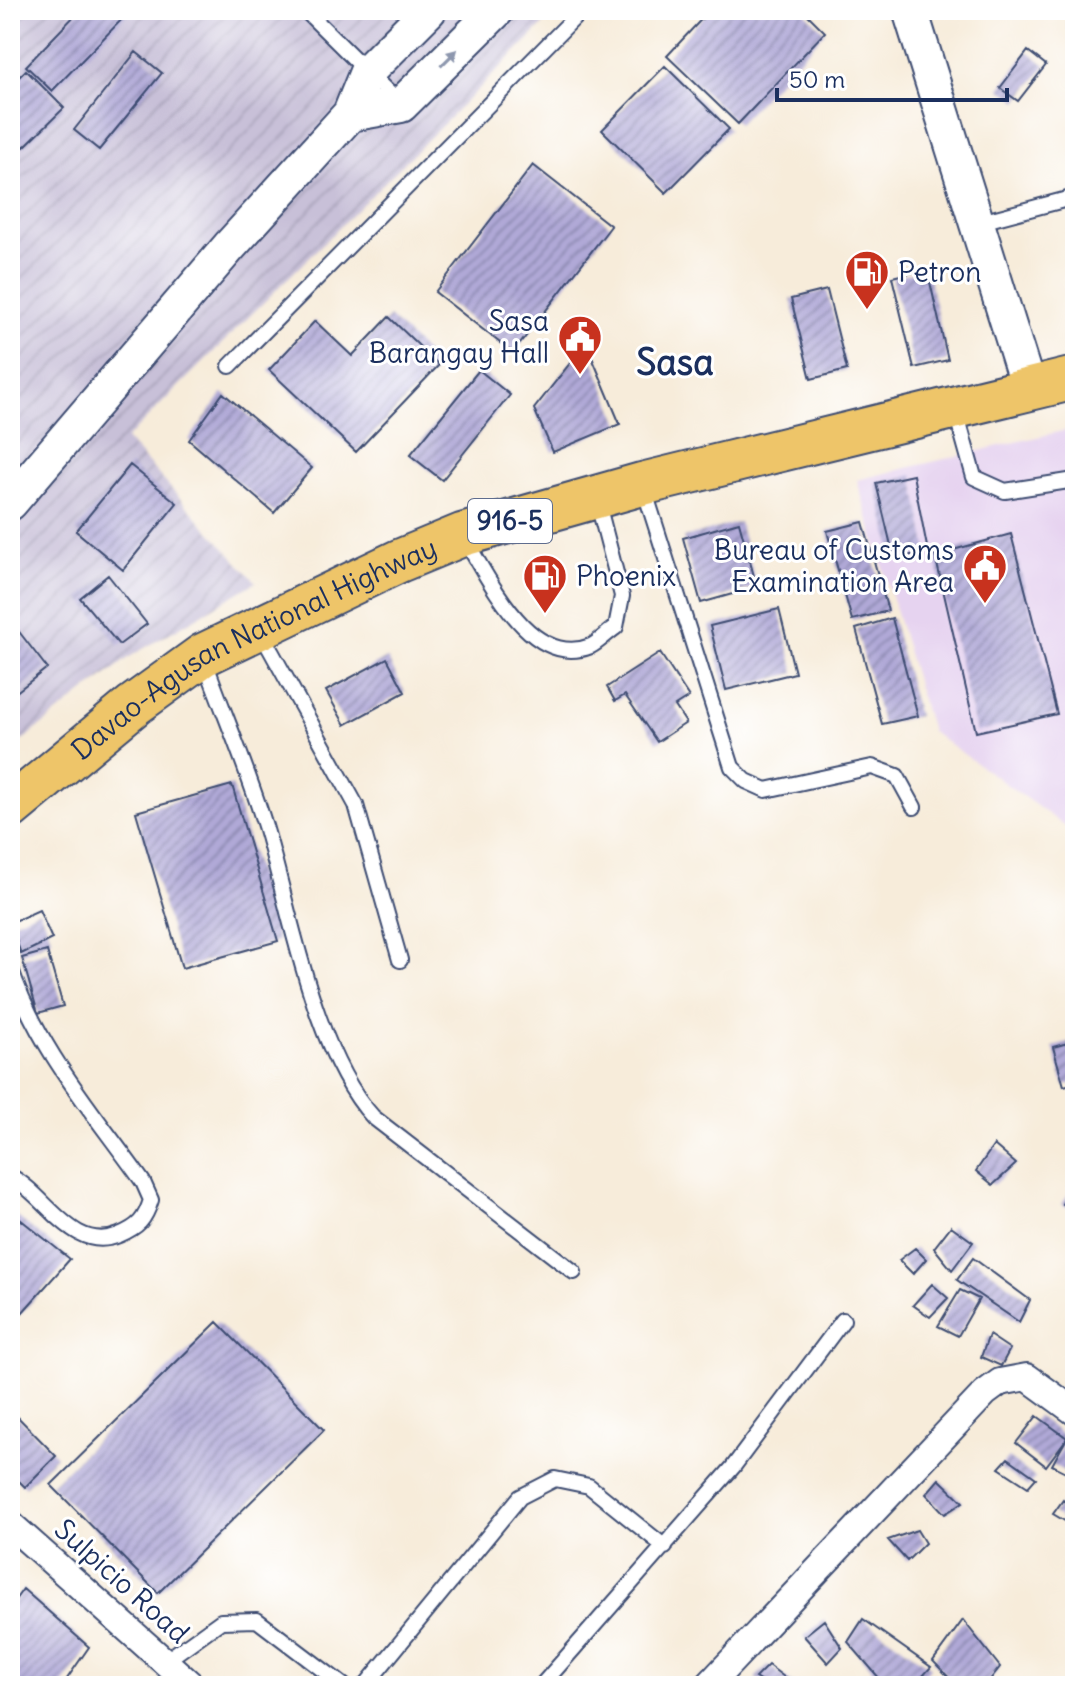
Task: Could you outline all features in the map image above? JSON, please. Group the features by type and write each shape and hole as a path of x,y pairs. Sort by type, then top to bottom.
{"main road":[{"name":"Davao-Agusan National Highway","path":"10,808 134,705 203,655 257,627 462,535 642,484 1075,378"}],"street":[{"path":"10,503 229,247 350,114 367,72 429,10"},
{"path":"350,114 401,105 497,10"},
{"path":"910,10 1029,390"},
{"path":"708,1686 975,1404 1000,1382 1027,1377 1075,1412"},
{"name":"Sulpicio Road","path":"10,1524 192,1686"}],"lane":[{"path":"305,10 401,105"},
{"path":"230,366 582,10"},
{"path":"977,223 1075,197"},
{"path":"954,407 974,477 1005,491 1075,480"},
{"path":"642,484 732,767 746,781 766,790 872,767 897,776 914,807"},
{"path":"462,535 519,625 557,649 590,646 616,627 622,596 596,496"},
{"path":"257,627 356,805 400,960"},
{"path":"203,655 264,822 319,1016 360,1103 373,1117 574,1272"},
{"path":"10,966 22,1005 40,1038 143,1182 151,1200 146,1218 133,1229 105,1240 89,1239 71,1228 28,1186 10,1176"},
{"path":"541,1686 733,1467 843,1320"},
{"path":"365,1686 520,1497 555,1479 589,1486 665,1547"},
{"path":"164,1662 221,1621 257,1620 344,1686"}],"shaded area":[{"path":"10,10 558,10 126,439 256,582 131,656 10,750"},
{"name":"Bureau of Customs Examination Area","path":"1075,428 1075,833 931,731 857,480"}],"building":[{"path":"80,10 131,10 52,91 26,66"},
{"path":"710,10 803,10 825,32 738,124 667,56"},
{"path":"1028,51 1046,65 1018,101 1000,88"},
{"path":"136,52 162,73 99,150 74,130"},
{"path":"665,66 729,129 666,193 602,130"},
{"path":"26,70 64,108 24,147 10,133 10,86"},
{"path":"533,165 611,226 513,353 435,292"},
{"path":"927,269 948,360 914,368 892,277"},
{"path":"827,290 847,370 811,379 791,299"},
{"path":"389,317 439,365 356,452 269,370 315,321 352,356"},
{"name":"Sasa Barangay Hall","path":"586,343 620,424 553,452 534,409"},
{"path":"479,370 510,395 442,480 410,455"},
{"path":"223,393 312,468 274,513 189,440"},
{"path":"130,465 177,503 123,570 76,531"},
{"path":"913,475 928,552 894,558 876,483"},
{"path":"739,522 757,587 701,603 683,538"},
{"path":"863,522 888,611 852,620 827,531"},
{"path":"1011,534 1057,714 976,732 935,555"},
{"path":"108,575 147,624 119,645 80,598"},
{"path":"779,609 795,673 726,690 710,626"},
{"path":"892,618 918,716 882,724 856,629"},
{"path":"10,620 47,668 10,697"},
{"path":"660,653 689,697 675,706 686,723 657,742 625,695 615,701 607,687"},
{"path":"387,658 405,692 345,725 326,691"},
{"path":"232,785 278,941 182,968 136,812"},
{"path":"39,910 52,939 21,954 10,923"},
{"path":"47,951 63,1006 38,1013 22,958"},
{"path":"1075,1041 1075,1083 1064,1086 1053,1047"},
{"path":"994,1145 1016,1164 993,1185 976,1171"},
{"path":"1075,1183 1075,1212 1062,1204"},
{"path":"10,1211 70,1259 21,1314 10,1305"},
{"path":"951,1226 973,1242 952,1270 934,1248"},
{"path":"915,1248 926,1259 913,1274 899,1260"},
{"path":"973,1258 1030,1300 1019,1322 957,1280"},
{"path":"932,1284 948,1298 930,1317 913,1305"},
{"path":"960,1290 979,1299 958,1336 938,1326"},
{"path":"217,1322 324,1430 158,1593 51,1485"},
{"path":"989,1335 1010,1349 1001,1366 981,1357"},
{"path":"10,1409 56,1456 25,1487 10,1472"},
{"path":"1037,1416 1067,1438 1046,1466 1016,1443"},
{"path":"1067,1438 1075,1443 1075,1467 1070,1474 1052,1465"},
{"path":"1008,1458 1036,1478 1028,1487 999,1468"},
{"path":"939,1479 963,1502 945,1514 926,1494"},
{"path":"1063,1500 1075,1510 1075,1527 1053,1514"},
{"path":"917,1530 925,1543 907,1561 888,1540"},
{"path":"23,1589 89,1647 62,1686 10,1686 10,1597 15,1600"},
{"path":"863,1619 931,1667 914,1686 886,1686 848,1642"},
{"path":"824,1620 842,1648 828,1663 804,1636"},
{"path":"963,1620 1000,1667 985,1686 957,1686 933,1661"},
{"path":"768,1665 796,1686 768,1686 755,1678"}],"place":[{"name":"Petron","path":"867,311"},
{"name":"Sasa Barangay Hall","path":"580,376"},
{"name":"Bureau of Customs Examination Area","path":"985,605"},
{"name":"Phoenix","path":"545,615"}],"district":[{"name":"Sasa","path":"675,362"}]}
